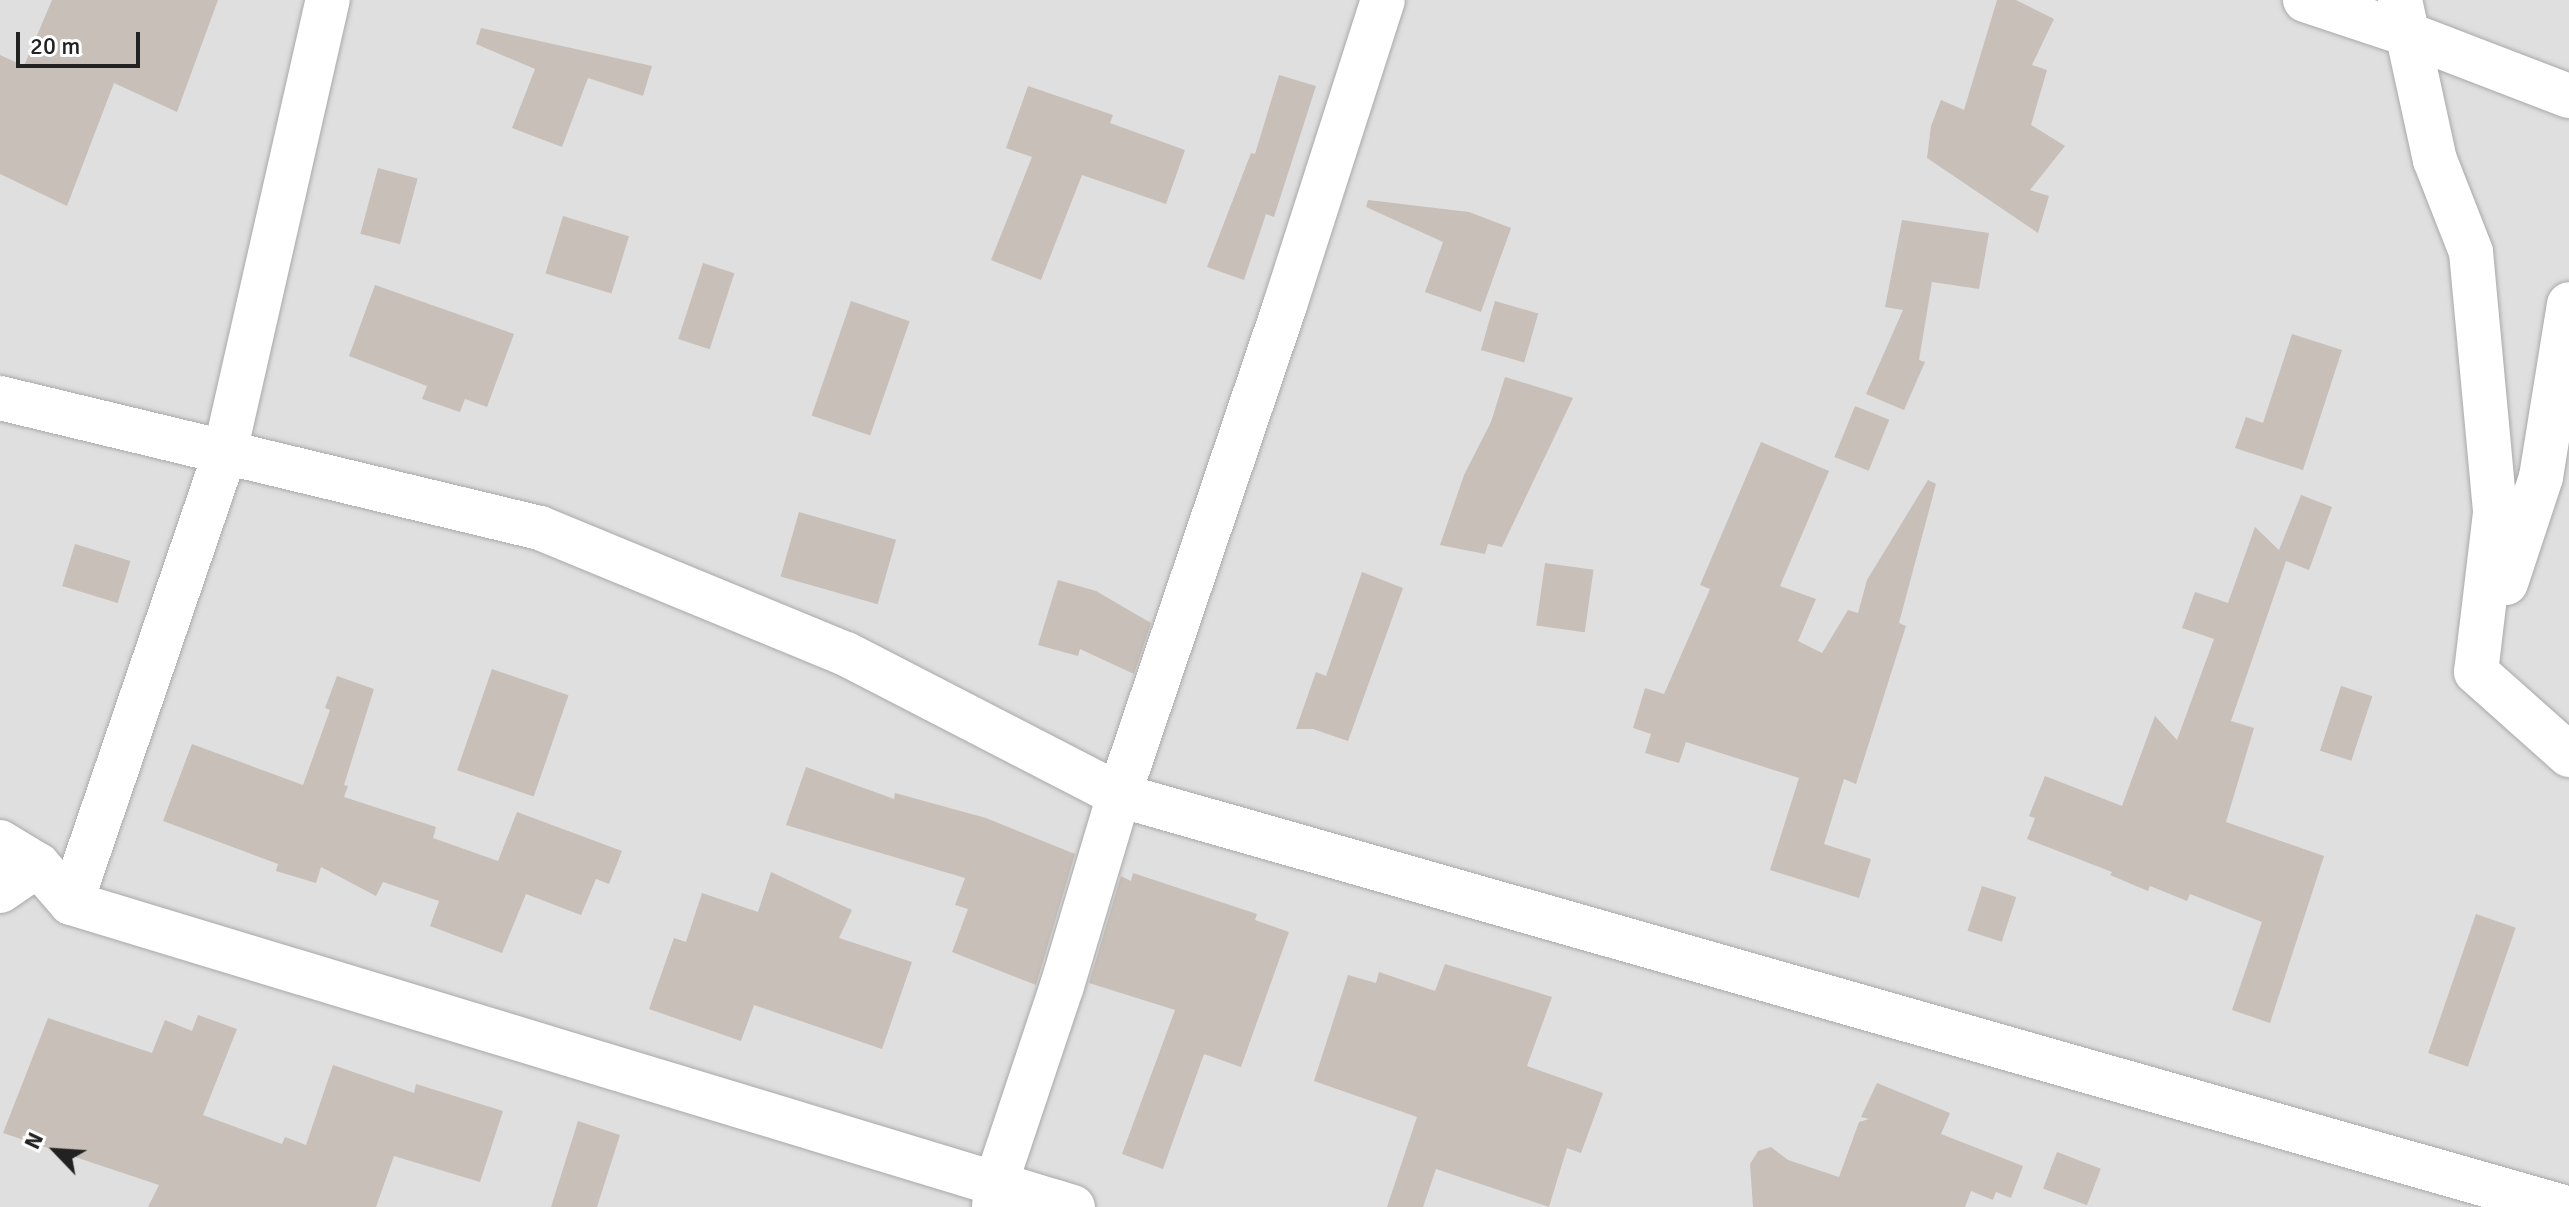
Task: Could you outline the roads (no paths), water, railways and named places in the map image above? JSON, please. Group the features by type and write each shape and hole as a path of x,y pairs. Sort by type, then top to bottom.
{"street":[{"path":"71,903 225,452 328,0"},
{"path":"995,1195 1119,795 1285,305 1383,0"},
{"path":"2305,0 2405,18 2569,96"},
{"path":"2405,18 2435,160 2471,252 2495,513 2476,672"},
{"path":"2476,672 2541,477 2569,304"},
{"path":"0,398 540,528 846,654 1119,795 2563,1207"},
{"path":"2476,672 2569,755"},
{"path":"0,842 38,865 71,903 995,1195 1073,1207"},
{"path":"0,891 38,865"}]}
